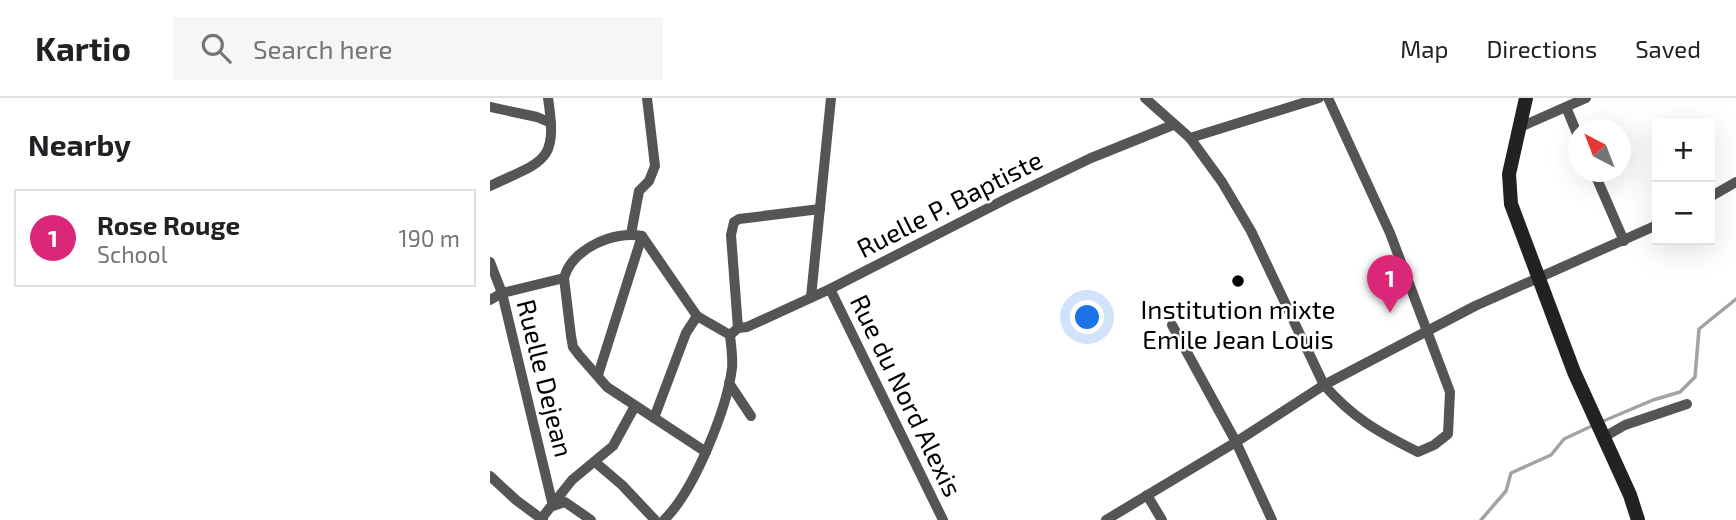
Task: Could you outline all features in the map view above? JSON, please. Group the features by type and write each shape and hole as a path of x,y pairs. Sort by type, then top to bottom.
{"main road":[{"path":"1526,98 1509,174 1511,204 1574,372 1630,495 1638,520"}],"street":[{"path":"490,186 543,159 551,145 548,98"},
{"path":"598,375 636,235 639,191 649,181 655,166 647,98"},
{"path":"811,297 831,98"},
{"path":"1145,98 1190,138 1222,182 1251,231 1324,384 1342,405 1370,428 1418,452 1434,446 1448,434 1450,392 1390,233 1328,98"},
{"path":"1190,138 1319,98"},
{"path":"1518,128 1586,98"},
{"path":"490,107 537,117 551,123"},
{"path":"1566,107 1571,119"},
{"name":"Ruelle P. Baptiste","path":"738,330 831,289 1055,175 1173,125"},
{"path":"1598,182 1623,241"},
{"path":"1715,194 1736,182"},
{"path":"664,520 696,476 729,383 738,330 731,235 734,222 739,219 820,209"},
{"path":"1106,520 1236,442 1324,384 1427,330 1652,227"},
{"path":"636,235 606,240 583,251 567,267 564,278 573,347 607,387 706,452"},
{"path":"636,235 697,316 738,330"},
{"name":"Ruelle Dejean","path":"490,262 502,293 553,506"},
{"path":"490,300 502,293 564,278"},
{"name":"Rue du Nord Alexis","path":"831,289 943,520"},
{"path":"654,418 687,333 697,316"},
{"path":"1172,325 1236,442 1272,520"},
{"path":"729,383 751,416"},
{"path":"1601,431 1687,404"},
{"path":"490,476 542,519 572,481 613,446 635,406"},
{"path":"595,462 622,485 655,520"},
{"path":"1147,495 1162,520"},
{"path":"553,506 565,502 591,520"}],"waterway":[{"path":"1601,422 1653,400 1680,392 1695,377 1699,329 1736,299"},
{"path":"1481,520 1506,491 1511,473 1551,455 1564,439 1594,425"}],"place":[{"name":"Institution mixte Emile Jean Louis","path":"1238,281"},
{"name":"Rose Rouge","path":"1390,313"}]}
